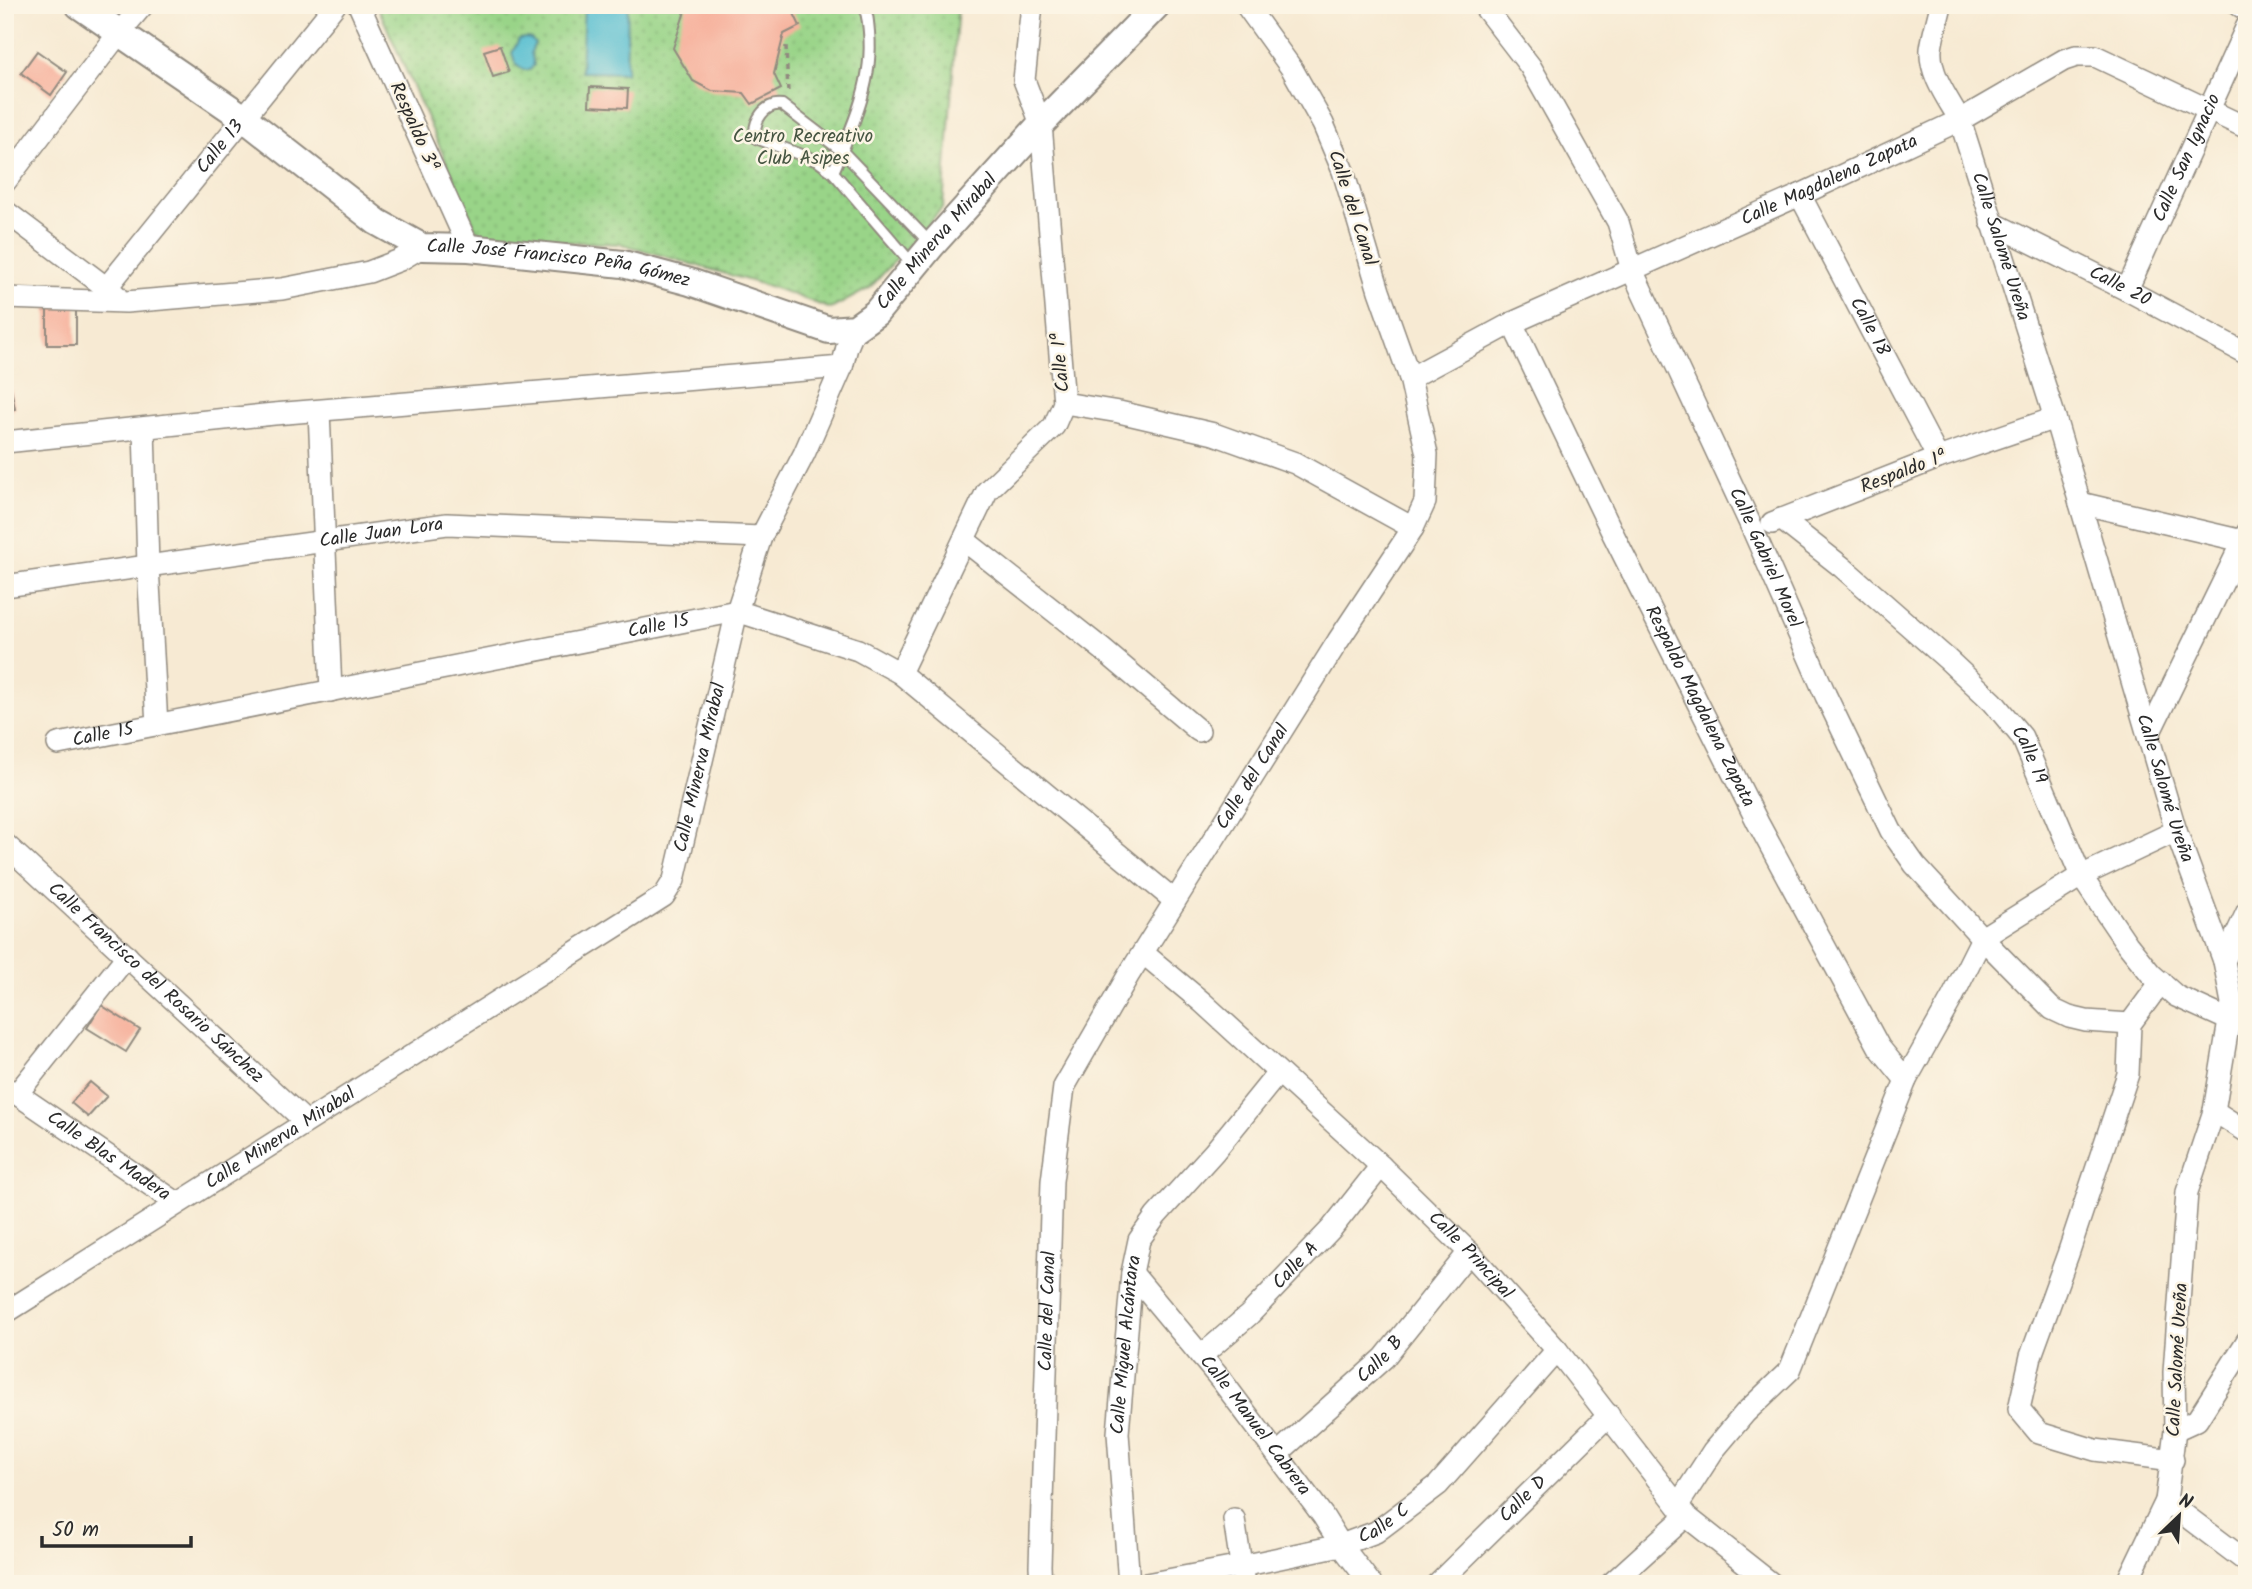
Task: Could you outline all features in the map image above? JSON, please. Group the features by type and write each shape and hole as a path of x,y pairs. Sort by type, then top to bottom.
{"street":[{"name":"Calle José Francisco Peña Gómez","path":"79,5 244,118 377,222 422,247 469,248 623,264 690,282 829,330 855,328"},
{"path":"5,181 142,5"},
{"name":"Calle 13","path":"107,287 335,5"},
{"name":"Respaldo 3ª","path":"359,5 469,248"},
{"name":"Calle 1ª","path":"900,673 986,491 1054,426 1064,403 1041,124 1024,80 1032,5"},
{"name":"Calle Minerva Mirabal","path":"5,1313 664,896 674,880 737,611 761,537 804,454 842,367 855,328 876,313 932,245 1041,124 1157,5"},
{"name":"Calle del Canal","path":"1041,1584 1040,1539 1052,1181 1064,1087 1175,901 1338,641 1413,528 1425,502 1427,454 1410,377 1343,170 1292,69 1246,5"},
{"name":"Calle Gabriel Morel","path":"1483,5 1530,66 1618,222 1632,270 1753,530 1826,696 1891,831 1915,866 2052,1009 2086,1021 2130,1024"},
{"name":"Calle Salomé Ureña","path":"1941,5 1931,49 1931,61 1936,77 1960,120 2056,418 2176,831 2224,961 2232,1003 2214,1111 2188,1192 2174,1372 2173,1460 2166,1502 2126,1584"},
{"path":"2239,5 2247,10"},
{"name":"Calle San Ignacio","path":"2127,290 2247,26"},
{"name":"Calle Magdalena Zapata","path":"1410,377 1513,323 1800,195 1960,120 2064,60 2076,56 2095,56 2247,128"},
{"name":"Calle 18","path":"1800,195 1938,458"},
{"path":"5,211 126,302"},
{"name":"Calle 20","path":"1991,222 2247,354"},
{"path":"5,298 126,302 282,289 369,272 400,260 422,247"},
{"name":"Respaldo Magdalena Zapata","path":"1513,323 1613,534 1758,823 1879,1046 1906,1080"},
{"path":"5,442 319,411 842,367"},
{"path":"1064,403 1119,412 1214,435 1295,463 1413,528"},
{"path":"319,411 331,691"},
{"name":"Respaldo 1ª","path":"1753,530 1938,458 2056,418"},
{"path":"144,428 157,725"},
{"path":"2080,502 2246,539 2148,736"},
{"name":"Calle 19","path":"1781,519 1873,595 1993,702 2022,737 2081,876 2127,944 2151,974 2176,996 2229,1020"},
{"name":"Calle Juan Lora","path":"5,586 447,524 761,537"},
{"path":"964,540 1102,649 1199,731"},
{"name":"Calle 15","path":"58,744 737,611 858,650 900,673 1175,901"},
{"path":"1611,1584 1682,1510 1696,1474 1737,1422 1790,1370 1906,1080 1982,938 2081,876 2176,831"},
{"name":"Calle Francisco del Rosario Sánchez","path":"5,844 306,1122"},
{"path":"2224,961 2247,912"},
{"name":"Calle Principal","path":"1143,953 1202,1002 1381,1166 1469,1252 1557,1350 1682,1510 1772,1584"},
{"path":"11,1091 127,956"},
{"path":"2161,982 2130,1024 2128,1074 2031,1356 2019,1409 2039,1433 2095,1450 2173,1460"},
{"name":"Calle Miguel Alcántara","path":"1129,1584 1118,1433 1132,1273 1139,1240 1156,1216 1214,1152 1278,1073"},
{"name":"Calle Blas Madera","path":"11,1091 177,1203"},
{"path":"2214,1111 2247,1132"},
{"name":"Calle A","path":"1202,1356 1249,1315 1332,1227 1381,1166"},
{"name":"Calle B","path":"1277,1454 1384,1358 1469,1252"},
{"name":"Calle Manuel Cabrera","path":"1132,1273 1202,1356 1371,1584"},
{"path":"2175,1430 2197,1420 2247,1341"},
{"name":"Calle C","path":"1146,1584 1243,1575 1376,1532 1438,1485 1557,1350"},
{"name":"Calle D","path":"1437,1584 1609,1415"},
{"path":"2166,1502 2243,1551"},
{"path":"1234,1519 1243,1575"}],"lane":[{"path":"832,172 862,100 871,52 867,12 863,5"},
{"path":"914,267 832,172 818,161 756,138 755,129 764,110 774,104 789,109 842,151 932,245"}],"path":[{"path":"786,46 789,109"}],"green space":[{"name":"Centro Recreativo Club Asipes","path":"377,5 958,5 943,207 870,288 831,309 775,288 622,244 480,238"}],"water":[{"path":"584,5 628,5 626,73 581,72"},
{"path":"526,38 535,43 531,52 534,65 530,70 523,70 516,65 512,53 519,39"}],"building":[{"path":"687,5 790,5 800,26 784,34 774,74 781,89 752,104 744,93 712,91 693,81 673,48"},
{"path":"500,46 509,72 493,77 484,51"},
{"path":"37,51 67,72 51,95 21,73"},
{"path":"590,87 628,89 627,108 589,106"},
{"path":"47,306 76,306 76,345 47,345"},
{"path":"8,373 15,409 5,411 5,374"},
{"path":"101,1005 140,1030 126,1052 87,1028"},
{"path":"90,1082 107,1096 88,1117 71,1103"}]}
